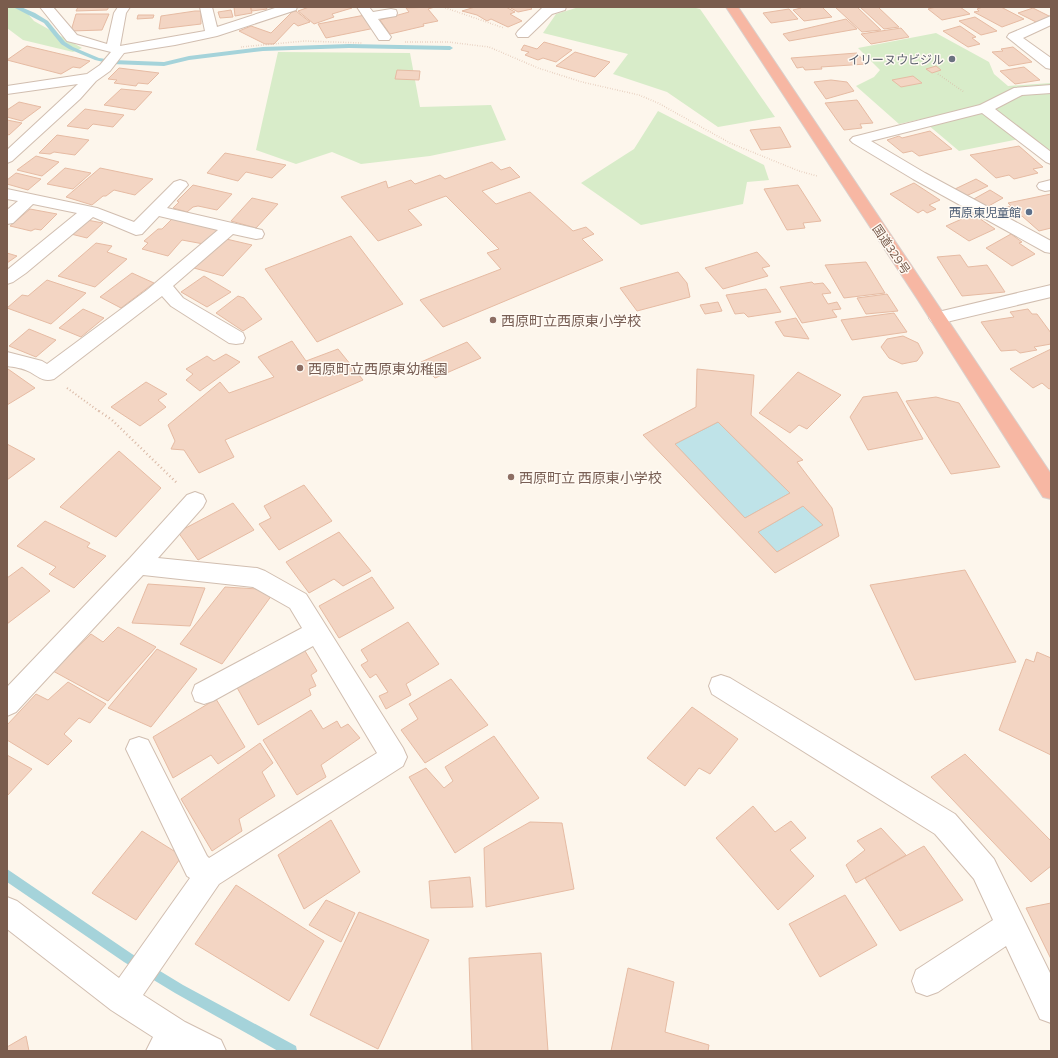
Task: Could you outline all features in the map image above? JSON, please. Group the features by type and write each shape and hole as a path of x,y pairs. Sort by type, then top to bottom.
{"highway":[{"name":"国道329号","path":"732,7 1051,491"}],"street":[{"path":"46,7 72,38 116,52 175,41 212,32 291,7"},
{"path":"7,158 75,96 91,78 105,68 116,52 120,13 124,7"},
{"path":"206,7 212,32"},
{"path":"523,34 547,11 560,7"},
{"path":"366,12 391,12"},
{"path":"366,12 384,37"},
{"path":"1051,20 1014,37 1051,65"},
{"path":"7,90 91,78"},
{"path":"7,100 24,88"},
{"path":"1051,89 1019,91 985,108 858,140 919,176 1051,248"},
{"path":"985,108 1051,159"},
{"path":"7,194 89,212 122,221 136,230 180,185"},
{"path":"7,219 30,200"},
{"path":"156,210 256,234"},
{"path":"7,278 89,212"},
{"path":"7,359 35,366 47,374 163,285 230,228"},
{"path":"163,285 177,302 236,338"},
{"path":"938,318 1051,291"},
{"path":"7,704 138,565 195,501"},
{"path":"123,997 209,874 394,757 298,602 257,578 138,565"},
{"path":"204,693 316,632"},
{"path":"721,686 945,824 984,869 1051,1008"},
{"path":"139,749 197,866 209,874"},
{"path":"7,911 123,997 168,1042 210,1051"},
{"path":"927,981 1011,925"}],"path":[{"path":"443,7 523,34 514,48 507,54"},
{"path":"236,48 305,42 366,43"},
{"path":"400,42 448,42 489,47 538,68 582,82 640,95 658,103 730,143 798,171 819,176"},
{"path":"938,74 985,108"},
{"path":"47,374 112,420 195,501"}],"green space":[{"path":"7,7 22,7 34,21 82,48 73,52 23,40 7,28"},
{"path":"579,7 692,7 700,9 775,117 718,127 667,92 613,74 628,54 543,33 556,14"},
{"path":"936,33 989,62 994,74 1008,86 1051,83 1051,154 1030,137 959,151 921,119 899,124 856,86 874,77 880,70 858,48"},
{"path":"278,52 410,53 420,107 491,105 506,140 430,156 361,164 332,152 296,164 256,150"},
{"path":"658,111 764,165 769,180 747,182 743,204 641,225 581,183 634,149"}],"water":[{"path":"718,422 790,493 745,518 675,444"},
{"path":"803,506 823,525 777,552 758,532"}],"building":[{"path":"78,7 109,7 107,10 76,11"},
{"path":"234,7 250,7 252,13 235,16"},
{"path":"251,7 266,7 267,9 252,11"},
{"path":"309,7 352,8 332,14 334,17 314,24 298,11"},
{"path":"435,7 428,9 438,21 423,24 424,26 390,34 380,20 409,12 406,8"},
{"path":"475,7 506,7 515,12 510,14 522,21 508,27 491,19 487,21 477,15 462,11"},
{"path":"509,7 530,7 532,9 518,12"},
{"path":"799,7 822,7 832,17 804,21 793,10 801,8"},
{"path":"835,7 857,7 881,30 862,32"},
{"path":"860,7 878,7 899,27 884,29"},
{"path":"936,7 960,7 970,14 942,20 928,9"},
{"path":"983,7 1001,7 1024,19 1002,27 974,12 979,11 977,9"},
{"path":"1033,8 1051,17 1036,22 1018,13"},
{"path":"789,9 798,19 771,23 763,13"},
{"path":"231,10 233,17 220,18 218,12"},
{"path":"201,11 201,24 159,29 161,16"},
{"path":"296,11 310,22 298,26 294,23 274,44 265,44 239,31 251,26 271,33 292,12"},
{"path":"76,14 109,14 102,30 71,31"},
{"path":"138,15 154,15 153,18 137,19"},
{"path":"365,15 375,28 326,38 318,24"},
{"path":"975,17 997,31 981,35 959,21"},
{"path":"846,19 857,29 789,41 783,34"},
{"path":"960,26 976,37 972,38 980,44 968,47 943,31"},
{"path":"901,28 909,37 871,44 861,34"},
{"path":"544,42 572,50 556,62 543,58 538,60 525,55 529,52 521,50 524,45 537,49"},
{"path":"27,46 90,61 80,68 73,67 61,74 7,60"},
{"path":"1013,47 1032,62 1009,66 992,52 1003,51 1001,49"},
{"path":"575,52 610,62 595,77 556,66"},
{"path":"857,53 866,64 821,67 822,69 805,70 803,67 797,68 791,58"},
{"path":"936,66 941,70 932,73 926,69"},
{"path":"1024,67 1040,80 1015,84 1000,71"},
{"path":"119,68 159,73 148,84 138,83 136,86 114,83 117,80 108,79"},
{"path":"397,70 420,71 419,80 395,79"},
{"path":"913,76 922,83 901,87 892,80"},
{"path":"831,80 847,82 854,91 826,99 814,82"},
{"path":"121,89 152,92 135,110 104,105"},
{"path":"857,100 873,123 860,124 862,128 844,130 825,103"},
{"path":"19,102 41,107 22,121 7,117 7,110"},
{"path":"85,109 124,115 113,127 93,124 88,129 67,126"},
{"path":"7,120 22,123 9,135 7,134"},
{"path":"780,127 791,147 761,150 750,130"},
{"path":"930,131 952,149 919,156 912,151 903,153 887,140 899,136 902,138"},
{"path":"57,135 89,140 75,155 54,152 50,154 39,153"},
{"path":"1019,146 1043,167 1033,169 1038,173 1014,179 1009,175 996,178 970,155"},
{"path":"225,153 286,165 272,178 246,172 238,181 207,173"},
{"path":"36,156 59,162 42,176 17,170"},
{"path":"492,162 501,170 510,167 520,177 482,191 496,204 530,192 573,231 586,227 594,234 582,239 603,260 443,327 420,300 501,269 487,253 499,249 446,196 408,210 422,225 378,241 341,197 386,181 388,188 411,180 415,184 440,175 445,179"},
{"path":"65,168 91,173 73,189 47,184"},
{"path":"100,168 153,179 135,195 114,190 106,196 103,196 92,205 66,197"},
{"path":"16,173 41,179 28,190 7,184 7,180"},
{"path":"976,179 988,186 966,196 955,189"},
{"path":"914,183 940,200 929,205 936,209 927,213 923,210 918,213 890,194"},
{"path":"193,185 232,194 217,210 198,206 193,207 187,212 173,208 179,202 177,201"},
{"path":"798,185 821,221 803,223 805,228 787,230 764,189"},
{"path":"990,190 1003,198 985,208 972,200"},
{"name":"西原東児童館","path":"1051,194 1051,228 1039,231 1022,216 1013,217 1003,208 1011,206 1008,203"},
{"path":"252,198 278,204 256,228 231,221"},
{"path":"30,209 57,214 41,230 35,229 31,231 10,226"},
{"path":"973,214 995,229 969,241 946,226"},
{"path":"173,218 221,230 209,245 182,240 168,256 142,249 148,243 144,241 158,229 162,229"},
{"path":"87,220 103,223 87,238 71,234"},
{"path":"1011,234 1022,242 1019,243 1035,254 1012,266 986,248"},
{"path":"351,236 403,304 317,342 265,269"},
{"path":"222,238 252,245 223,276 194,268"},
{"path":"96,243 112,246 107,252 127,259 95,287 58,276"},
{"path":"757,252 770,266 762,268 768,276 723,289 705,268"},
{"path":"7,253 17,256 7,263"},
{"path":"960,255 968,267 987,265 1005,292 962,296 937,257"},
{"path":"866,262 885,293 844,298 825,265"},
{"path":"678,272 687,283 690,297 637,311 620,288"},
{"path":"132,273 154,283 121,308 100,297"},
{"path":"204,276 231,292 207,307 181,292"},
{"path":"47,280 86,293 51,324 7,308 22,295 28,296"},
{"path":"812,282 814,284 823,283 831,293 822,294 828,304 837,302 841,309 832,310 837,317 802,323 780,287"},
{"path":"766,289 781,312 748,317 744,313 735,314 726,295"},
{"path":"887,294 898,311 866,314 857,298"},
{"path":"238,296 244,298 262,319 243,331 216,313"},
{"path":"718,302 722,311 705,314 700,305"},
{"path":"83,309 104,318 81,337 59,328"},
{"path":"1028,309 1032,314 1037,314 1051,333 1051,344 1034,347 1037,350 1020,353 1016,350 1001,351 981,322 1014,317 1010,312"},
{"path":"894,313 907,332 852,340 841,320"},
{"path":"796,318 809,339 784,336 775,322"},
{"path":"29,329 56,340 36,357 9,346"},
{"path":"903,336 918,343 923,353 917,361 902,364 889,358 881,347 887,339"},
{"path":"292,341 306,361 338,349 363,380 225,440 234,457 199,473 184,450 171,449 175,441 168,425 220,382 229,393 274,377 258,357"},
{"path":"467,342 481,358 435,378 421,362"},
{"path":"1051,349 1051,388 1049,389 1042,383 1033,388 1010,369"},
{"path":"226,354 240,362 200,391 186,380 193,374 186,369 207,356 214,361"},
{"path":"8,369 35,388 7,405 7,370"},
{"path":"697,369 754,375 751,415 803,460 797,462 832,508 839,536 775,573 643,435 696,407","holes":["718,422 790,493 745,518 675,444","803,506 823,525 777,552 758,532"]},
{"path":"798,372 841,395 807,429 799,425 790,433 759,413"},
{"path":"146,382 167,394 158,400 166,407 140,426 111,407"},
{"path":"897,392 923,439 868,450 850,417 863,397"},
{"path":"936,397 959,403 1000,467 951,474 906,401"},
{"path":"7,444 35,459 7,480"},
{"path":"119,451 161,488 116,537 60,507"},
{"path":"304,485 332,521 279,550 259,524 271,518 264,506"},
{"path":"233,503 254,530 198,560 178,532"},
{"path":"45,521 90,543 87,547 106,556 74,588 49,574 56,567 17,546"},
{"path":"339,532 371,571 343,586 334,579 309,593 286,562"},
{"path":"22,567 50,591 7,624 7,578"},
{"path":"965,570 1016,662 915,680 870,585"},
{"path":"372,577 394,608 339,638 319,606"},
{"path":"148,584 205,588 190,626 132,623"},
{"path":"225,587 258,589 272,595 222,664 180,644"},
{"path":"408,622 439,664 406,684 411,695 386,709 379,696 388,692 376,674 370,678 361,665 368,661 361,650"},
{"path":"118,627 156,647 108,701 53,671 91,634 103,642"},
{"path":"302,646 317,671 311,675 316,686 309,689 311,695 258,725 235,684"},
{"path":"157,649 197,669 151,727 108,708"},
{"path":"1037,652 1051,658 1051,755 999,730 1026,659 1034,662"},
{"path":"451,679 488,725 425,763 401,730 418,719 409,704"},
{"path":"68,682 106,704 90,723 79,718 64,734 72,741 48,765 7,740 7,725 36,694 48,700"},
{"path":"216,699 245,747 218,764 211,755 173,778 153,737"},
{"path":"692,707 738,739 710,774 699,768 685,786 647,758"},
{"path":"311,710 323,729 337,721 341,728 348,724 360,738 321,765 326,777 297,795 263,740"},
{"path":"494,736 539,798 455,853 409,777 426,768 444,788 453,781 445,767"},
{"path":"260,743 273,763 262,772 275,796 239,819 242,831 212,851 181,799"},
{"path":"965,754 1051,841 1051,866 1031,882 931,777"},
{"path":"7,755 32,769 7,796"},
{"path":"753,806 775,832 791,821 806,838 790,850 814,876 778,910 716,838"},
{"path":"331,820 360,872 304,909 278,855"},
{"path":"530,822 562,823 574,889 486,907 484,848"},
{"path":"881,828 906,855 856,883 846,865 865,850 857,841"},
{"path":"142,831 182,856 136,920 92,893"},
{"path":"924,846 963,900 900,931 865,878"},
{"path":"470,877 473,907 431,908 429,881"},
{"path":"236,885 324,941 289,1001 195,944"},
{"path":"845,895 877,945 820,977 789,924"},
{"path":"326,900 355,913 341,942 309,925"},
{"path":"1051,903 1051,959 1026,908"},
{"path":"359,912 429,940 378,1049 310,1015"},
{"path":"541,953 548,1051 472,1051 469,958"},
{"path":"628,968 674,982 665,1032 709,1045 708,1051 611,1051"},
{"path":"26,1036 29,1051 7,1051 7,1047"}],"waterway":[{"path":"16,7 33,14 46,22 63,43 71,48 97,59 112,62 164,64 189,58 263,49 349,46 450,48"},
{"path":"7,875 128,958 179,989 291,1051"}],"place":[{"name":"イリーヌウビジル","path":"952,59"},
{"name":"西原東児童館","path":"1029,212"},
{"name":"西原町立西原東小学校","path":"493,320"},
{"name":"西原町立西原東幼稚園","path":"300,368"},
{"name":"西原町立 西原東小学校","path":"511,477"}]}
